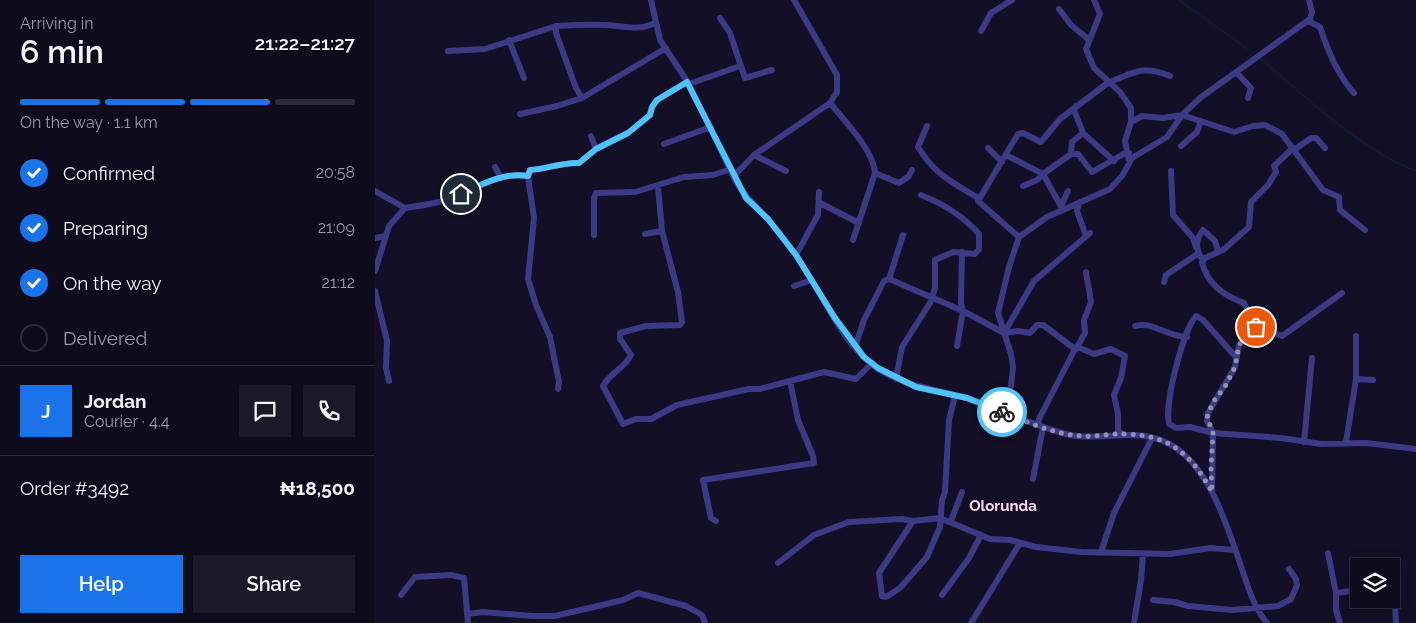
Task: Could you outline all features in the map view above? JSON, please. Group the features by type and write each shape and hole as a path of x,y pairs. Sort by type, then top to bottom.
{"street":[{"path":"651,0 661,40 688,83 746,198 768,219 796,255 855,347 872,363 896,379 916,387 967,398 1040,426 1083,436 1123,434 1166,442 1199,468 1212,492 1257,607 1267,623"},
{"path":"593,235 594,198 596,193 627,193 685,177 732,173 751,154 830,103 837,92 837,75 794,0"},
{"path":"981,31 991,13 1012,0"},
{"path":"1094,0 1100,14 1097,25 1088,39 1085,49 1095,68 1110,82 1131,108 1131,122 1125,141 1129,161"},
{"path":"1002,412 1013,381 1011,354 998,313 1009,267 1019,237 1035,223 1062,208 1079,203 1110,189 1122,176 1129,161 1167,137 1182,116 1199,98 1308,21 1312,12 1309,0"},
{"path":"1059,9 1071,25 1088,39"},
{"path":"720,18 730,33 745,78 771,70"},
{"path":"1308,21 1320,27 1329,56 1346,85 1354,94"},
{"path":"448,51 485,49 556,26 599,25 631,28 647,27 656,22"},
{"path":"556,26 559,45 568,63 576,88 582,98"},
{"path":"509,40 524,78"},
{"path":"520,114 582,98 666,48"},
{"path":"558,389 559,382 550,337 535,305 528,279 533,218 528,176 530,170 550,169 569,162 579,163 596,149 628,133 650,115 652,107 657,100 688,83 740,66"},
{"path":"978,198 1002,162 1017,134 1023,132 1041,142 1060,118 1075,106 1110,82 1137,68 1170,76"},
{"path":"1236,72 1251,88 1248,98"},
{"path":"830,103 856,134 875,165 875,173 853,240"},
{"path":"1075,106 1079,126 1083,133 1113,161"},
{"path":"1131,122 1143,116 1163,118 1182,116 1201,120 1235,132 1253,126 1265,125 1282,134 1319,187 1339,197 1340,210 1365,230"},
{"path":"1181,146 1197,132 1201,120"},
{"path":"927,126 918,147 937,173 978,198 981,203 993,211 998,220 1019,237"},
{"path":"664,144 711,127"},
{"path":"1071,154 1072,142 1083,133"},
{"path":"591,136 596,149"},
{"path":"1203,260 1218,252 1249,227 1251,202 1276,172 1274,166 1311,138 1316,138 1325,148"},
{"path":"988,148 1002,162"},
{"path":"1127,152 1135,156"},
{"path":"1023,186 1037,180 1071,154 1077,154 1092,172 1127,152"},
{"path":"751,154 786,171"},
{"path":"1006,155 1043,174 1062,208"},
{"path":"495,166 501,178"},
{"path":"875,173 899,183 909,176 911,170"},
{"path":"1171,171 1173,215 1193,238 1210,281 1229,298 1244,303 1256,327 1281,336 1342,293"},
{"path":"375,271 389,226 405,208 447,200 501,178 516,174 528,176"},
{"path":"658,186 662,231 679,292 682,322 680,325 646,326 620,333 620,339 631,355 627,363 609,375 603,386 623,424 636,419 651,419 677,404 790,381 824,372 856,379 872,363"},
{"path":"375,191 405,208"},
{"path":"1062,208 1068,191"},
{"path":"796,255 818,215 819,192"},
{"path":"896,379 902,347 932,298 935,288 935,260 953,252 977,253 979,234 967,222 941,203 921,195"},
{"path":"820,203 859,223"},
{"path":"1004,333 1033,281 1088,235 1077,211 1079,203"},
{"path":"1164,282 1166,275 1198,250 1201,232 1205,230 1215,241 1218,252"},
{"path":"645,234 662,231"},
{"path":"855,347 864,320 884,281 889,279 903,235"},
{"path":"375,238 386,236"},
{"path":"957,346 963,311 961,303 962,252"},
{"path":"1033,479 1040,426 1039,419 1085,333 1084,320 1091,302 1086,272"},
{"path":"889,279 963,311 1004,333 1018,331 1030,333 1037,325 1043,326 1076,348 1094,354 1111,348 1125,356 1121,378 1114,395 1118,414 1118,431 1123,434"},
{"path":"794,286 812,280"},
{"path":"375,291 387,341 386,368 389,381"},
{"path":"1235,356 1203,320 1196,316 1192,320 1181,349 1171,386 1168,422 1176,428 1190,427 1213,433 1276,437 1321,444 1346,442 1416,449"},
{"path":"1135,326 1149,325 1164,334 1187,337"},
{"path":"1212,492 1213,433 1207,417 1213,402 1235,367 1235,356 1239,345 1256,327"},
{"path":"1346,442 1356,379 1356,336"},
{"path":"1304,442 1312,358"},
{"path":"1356,379 1373,380"},
{"path":"716,521 711,518 703,480 814,463 799,420 790,381"},
{"path":"913,521 879,574 882,596 886,597 900,588 927,557 940,527 939,518 945,492 949,420 955,396"},
{"path":"1101,552 1114,513 1152,438"},
{"path":"951,521 962,492"},
{"path":"778,563 814,535 849,522 902,519 913,521 939,518 951,521 994,540 1020,542 1058,549 1143,554 1170,554 1210,548 1235,550"},
{"path":"942,595 969,558 981,535"},
{"path":"971,623 1020,542"},
{"path":"1328,553 1336,593 1336,610 1340,623"},
{"path":"1134,623 1143,554"},
{"path":"1153,600 1174,602 1188,606 1233,610 1278,606 1291,599 1295,592 1296,578 1289,569"},
{"path":"401,595 415,577 451,575 464,578 468,623"},
{"path":"1336,593 1350,591"},
{"path":"467,614 483,612 555,616 623,600 638,593 686,606 702,615 705,623"},
{"path":"1395,608 1396,623"}],"waterway":[{"path":"1179,0 1256,55"},
{"path":"1260,58 1314,105 1354,136 1395,162 1416,171"}],"way so far":[{"path":"1002,412 1070,435 1141,435 1166,442 1199,468 1212,492 1211,448 1213,433 1207,417 1213,402 1226,385 1235,367 1235,356 1239,345 1256,327"}],"district":[{"name":"Olorunda","path":"1003,506"}],"route":[{"path":"461,194 490,181 516,174 528,176 530,170 550,169 569,162 579,163 596,149 628,133 650,115 652,107 657,100 687,82 711,127 737,184 746,198 768,219 796,255 835,318 864,357 896,379 916,387 967,398 1002,412"}]}
